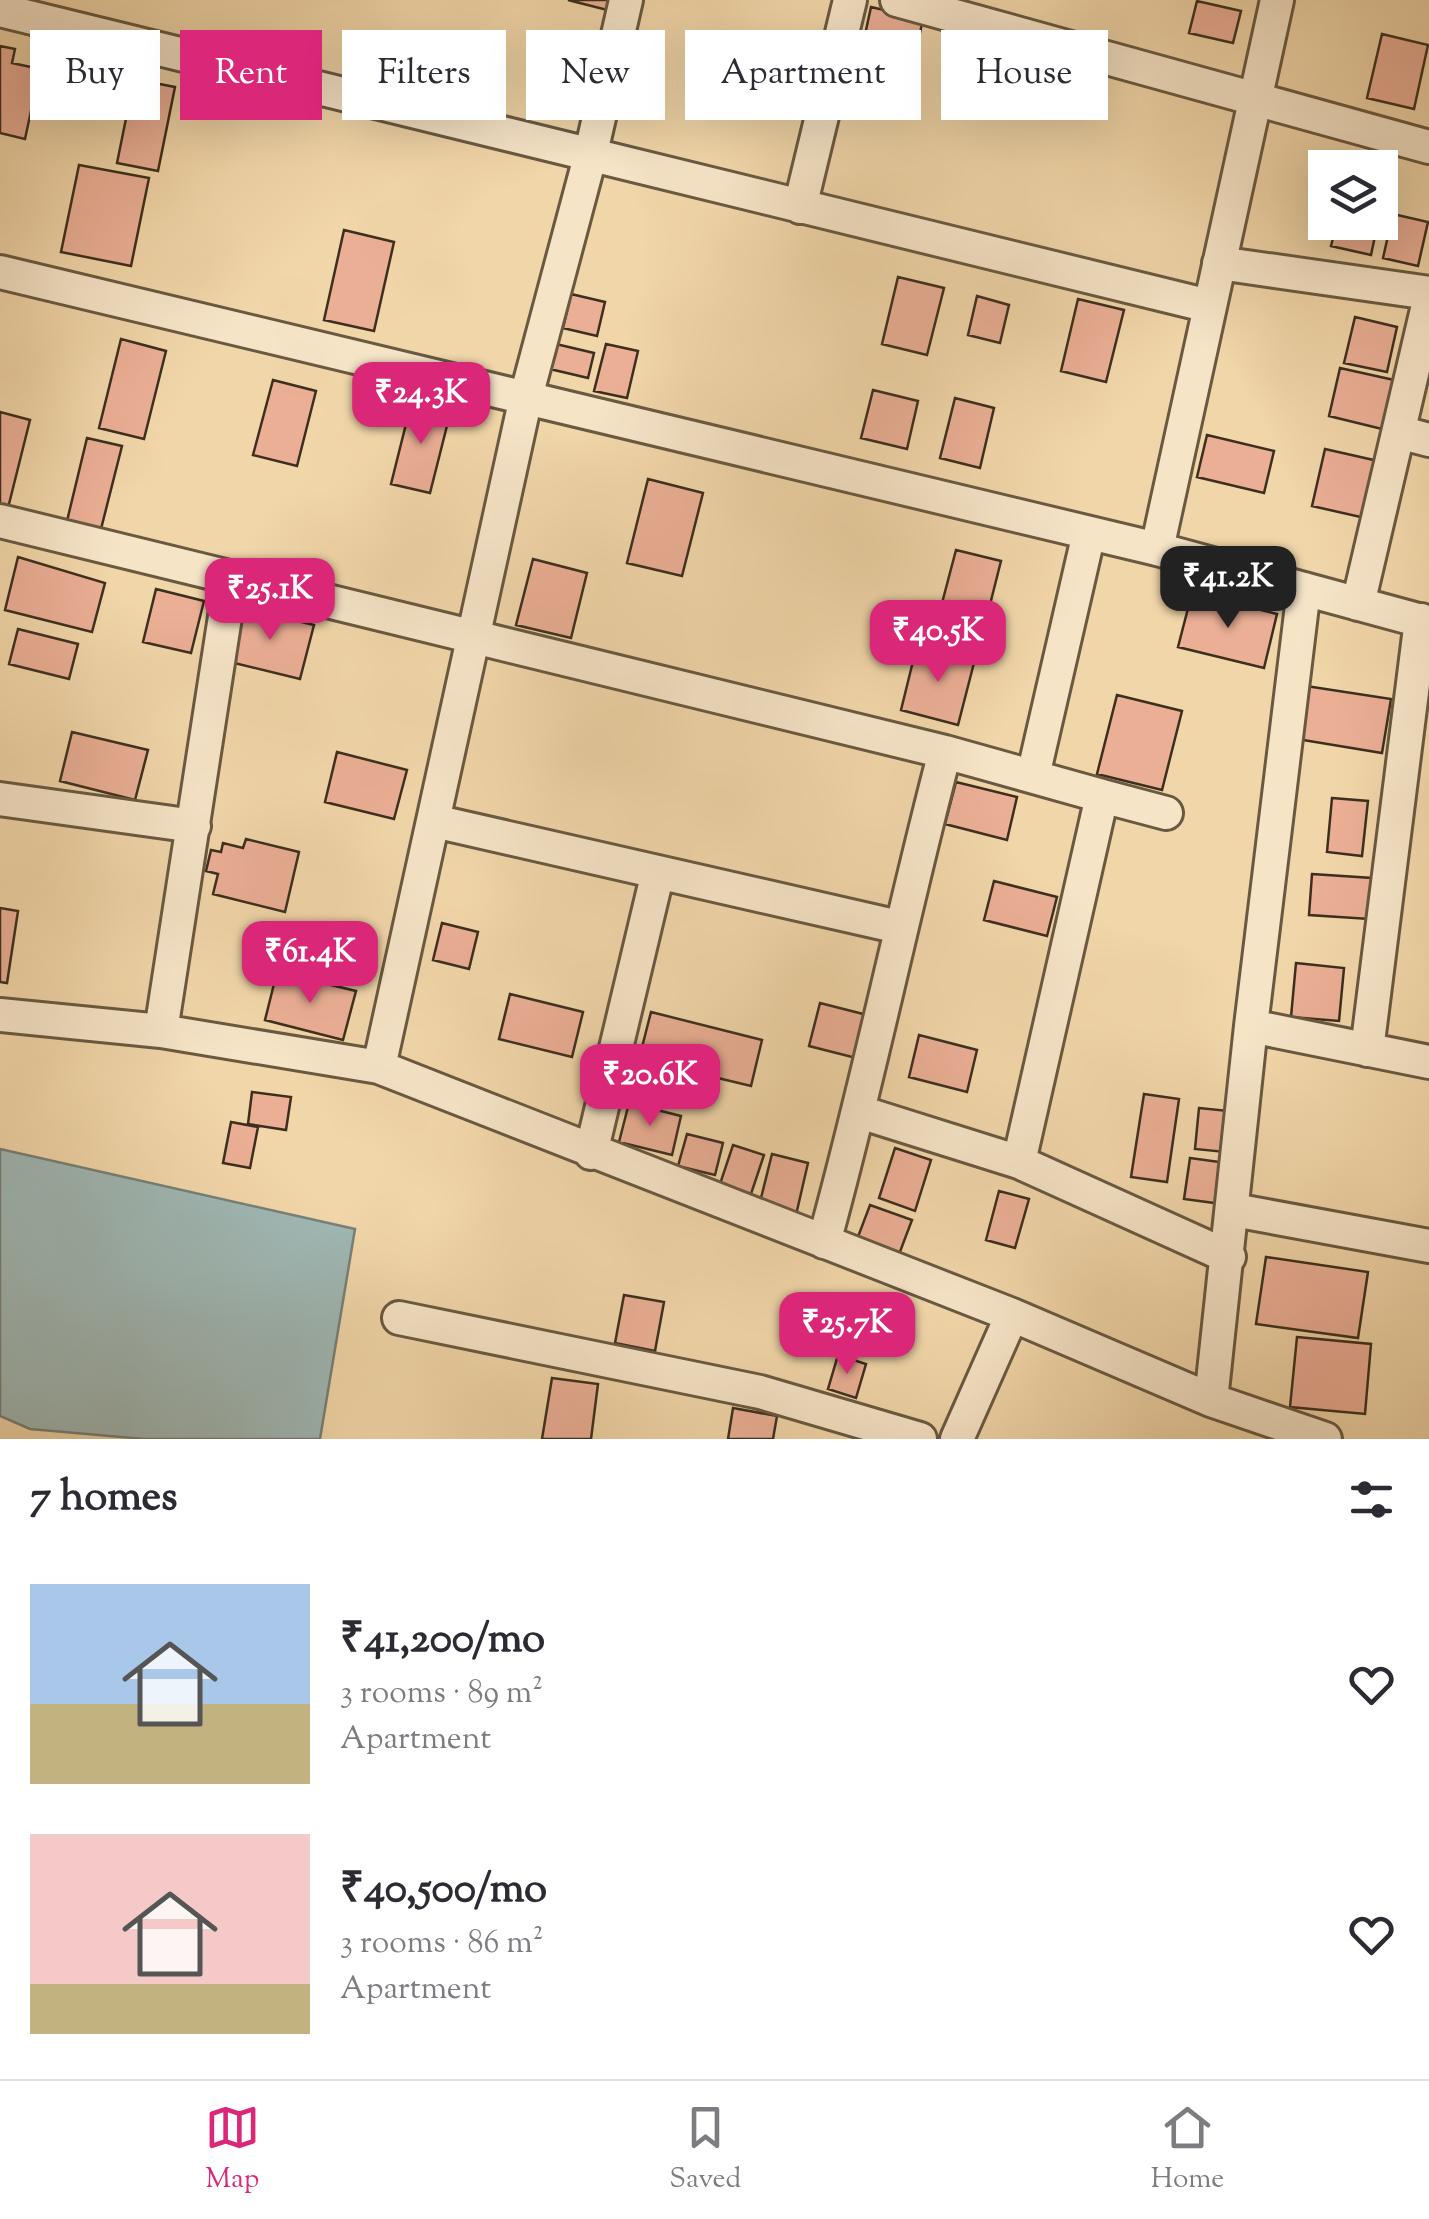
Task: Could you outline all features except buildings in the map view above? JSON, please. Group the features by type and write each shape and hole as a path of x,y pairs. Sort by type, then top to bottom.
{"street":[{"path":"379,1068 526,398 590,157 626,0"},
{"path":"800,207 850,0"},
{"path":"897,0 1429,147"},
{"path":"1157,549 1277,0"},
{"path":"0,10 59,12 590,157 1209,306"},
{"path":"1219,263 1429,292"},
{"path":"0,272 1157,549 1425,622 1367,1050"},
{"path":"1358,604 1414,436 1429,301"},
{"path":"0,521 945,752 1166,813"},
{"path":"1032,776 1089,533"},
{"path":"161,1031 231,578"},
{"path":"1210,1400 1304,589"},
{"path":"824,1242 860,1112 899,927 945,752"},
{"path":"1019,1162 1102,796"},
{"path":"0,799 194,826"},
{"path":"434,821 899,927"},
{"path":"592,1153 658,872"},
{"path":"0,1016 161,1031 379,1068 1012,1315 1210,1400 1325,1439"},
{"path":"1251,1026 1429,1062"},
{"path":"860,1112 1019,1162 1229,1257"},
{"path":"1234,1210 1429,1246"},
{"path":"957,1439 1012,1315"},
{"path":"399,1318 760,1392 920,1439"}],"water":[{"path":"0,1149 355,1229 320,1439 144,1439 30,1429 0,1416"}]}
